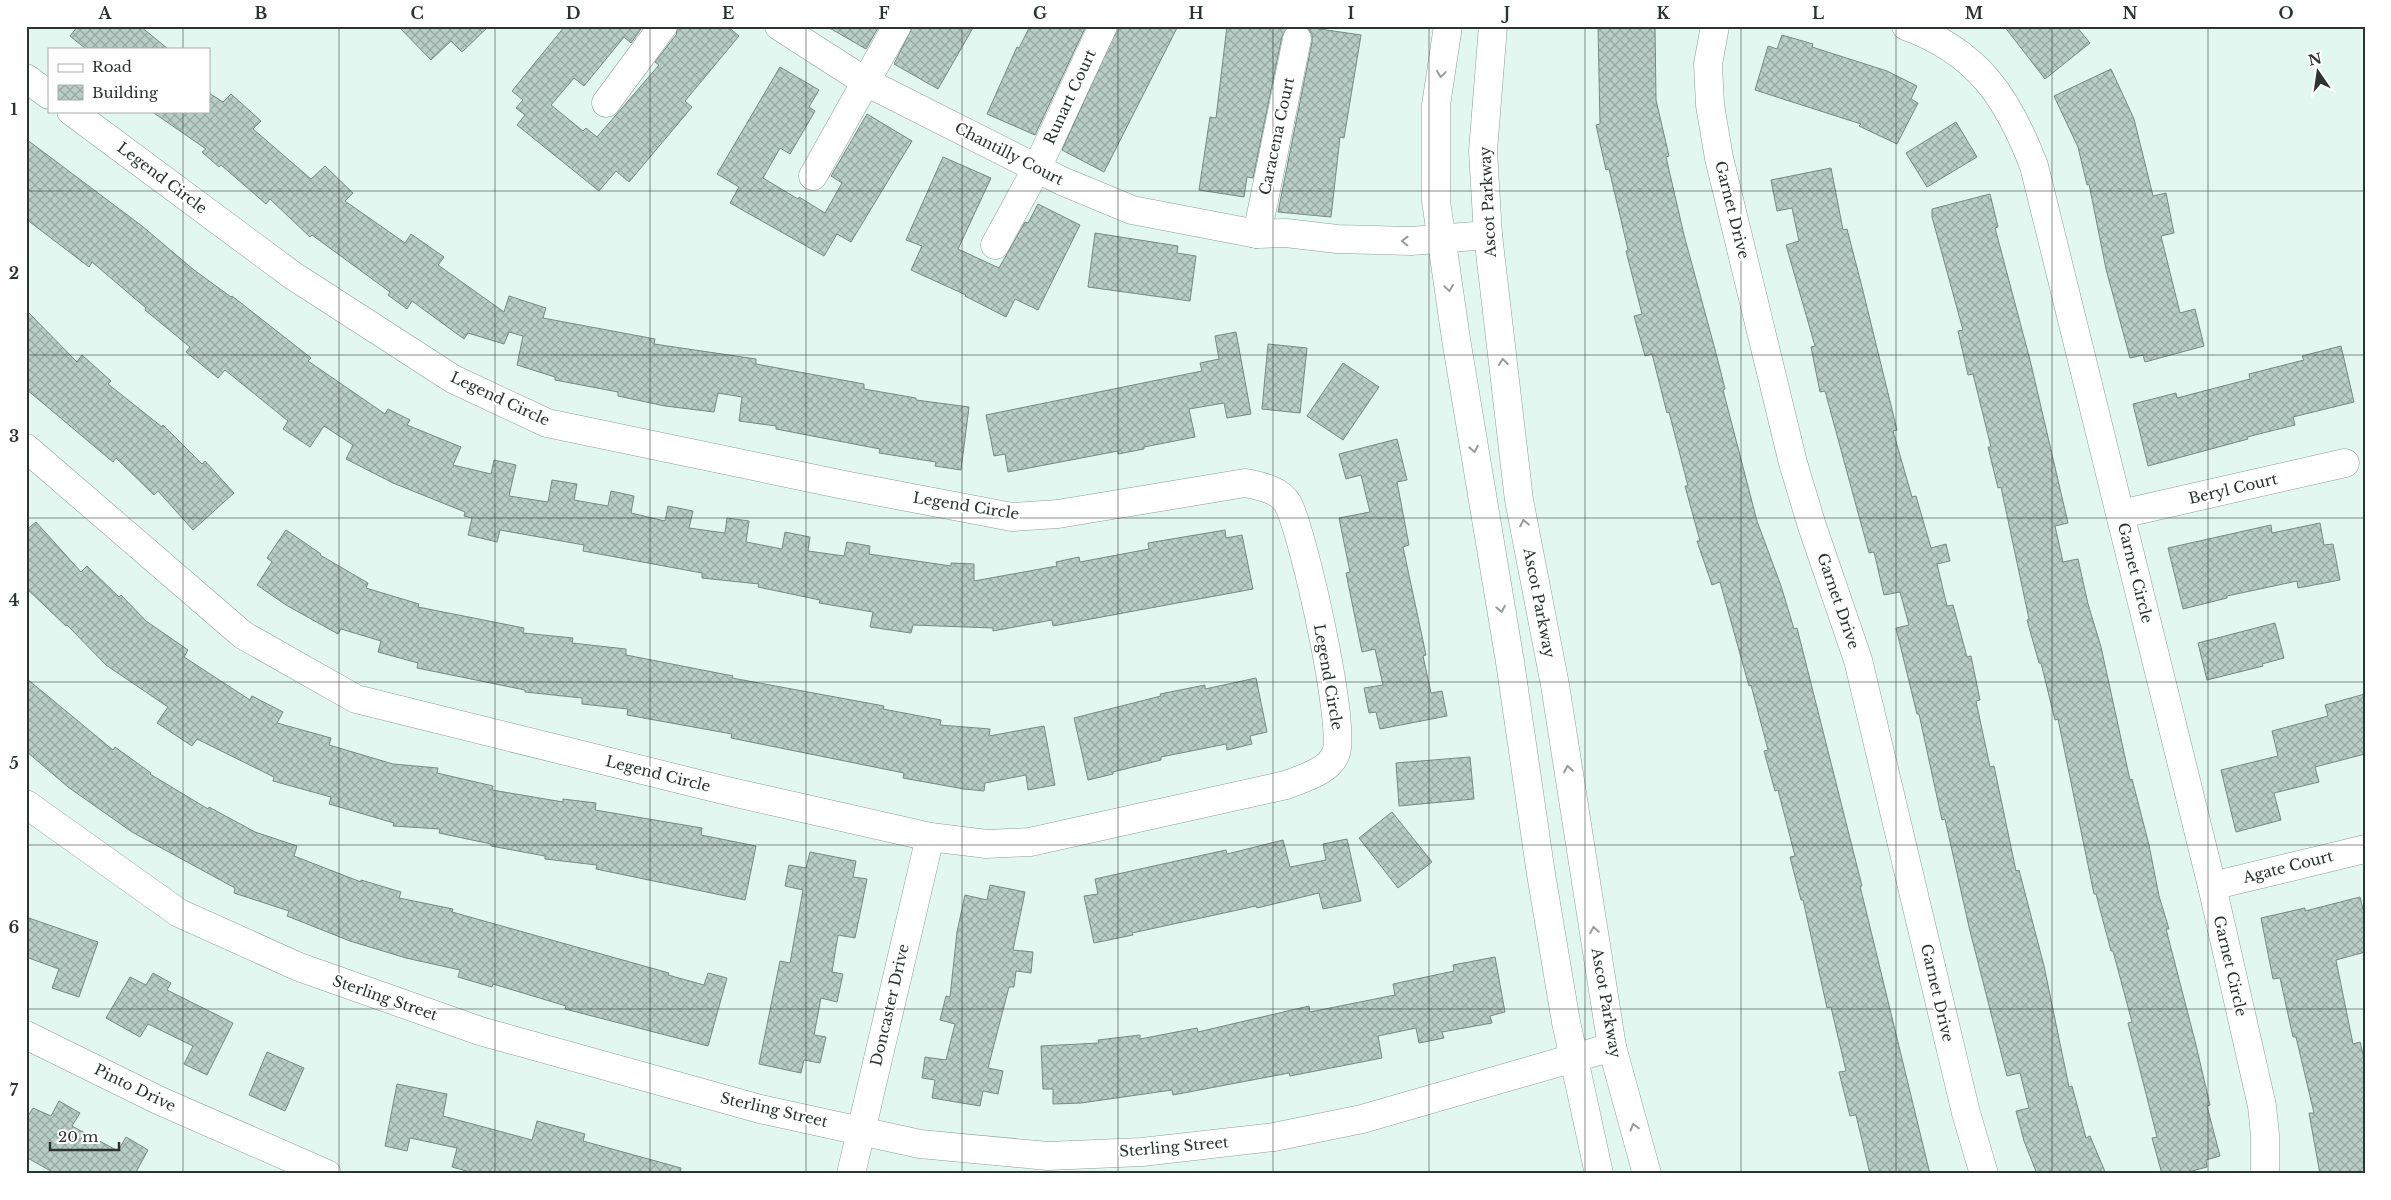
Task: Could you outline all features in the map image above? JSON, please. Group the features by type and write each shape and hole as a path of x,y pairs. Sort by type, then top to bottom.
{"street":[{"path":"606,103 663,26"},
{"name":"Chantilly Court","path":"779,26 866,82 1062,181 1132,210 1257,234 1286,233 1344,248 1444,250 1488,235"},
{"path":"813,176 898,26"},
{"name":"Runart Court","path":"995,245 1037,168 1103,26"},
{"path":"1448,26 1436,105 1436,201 1456,339 1510,662 1541,874 1566,1022 1599,1174"},
{"name":"Ascot Parkway","path":"1493,26 1483,151 1488,235 1519,500 1555,685 1612,1047 1647,1174"},
{"name":"Garnet Drive","path":"1715,26 1708,64 1710,105 1720,158 1793,463 1812,526 1858,660 1966,1114 1984,1174"},
{"name":"Garnet Circle","path":"1906,26 1956,50 1984,75 2004,101 2022,135 2034,166 2212,886 2262,1106 2265,1135 2265,1174"},
{"name":"Caracena Court","path":"1257,234 1297,39"},
{"path":"26,78 48,93"},
{"name":"Legend Circle","path":"26,448 243,634 356,699 723,790 930,837 987,844 1030,842 1286,785 1326,767 1335,754 1339,736 1329,672 1303,545 1287,502 1270,489 1245,483 1058,514 1012,517 844,485 547,423 453,379 292,275 72,112"},
{"name":"Beryl Court","path":"2121,514 2345,463"},
{"name":"Sterling Street","path":"26,804 179,914 299,967 480,1031 760,1109 860,1129 920,1144 1048,1156 1142,1152 1274,1137 1362,1119 1612,1047"},
{"name":"Doncaster Drive","path":"851,1174 860,1129 930,837"},
{"name":"Agate Court","path":"2212,886 2365,849"},
{"name":"Pinto Drive","path":"26,1035 158,1100 327,1174"}],"building":[{"path":"78,26 140,26 167,48 85,48 70,36"},
{"path":"398,26 489,26 462,52 451,41 431,60"},
{"path":"565,26 643,26 631,43 624,37 584,86 574,78 551,105 583,131 586,128 597,137 659,65 655,62 676,35 678,26 727,26 739,36 685,101 692,107 629,182 616,171 599,191 517,125 525,115 516,108 523,100 512,91"},
{"path":"826,26 879,26 866,49"},
{"path":"913,26 974,26 938,89 894,64"},
{"path":"1030,26 1086,26 1035,135 987,114 1017,47 1019,48"},
{"path":"1118,26 1178,26 1104,172 1062,150"},
{"path":"1227,26 1289,26 1282,36 1253,178 1247,177 1244,197 1199,190 1210,117 1216,118"},
{"path":"1598,26 1655,26 1656,100 1669,156 1666,157 1684,235 1717,357 1725,389 1723,390 1757,521 1781,586 1794,629 1797,628 1862,886 1860,886 1930,1174 1870,1174 1856,1115 1850,1116 1839,1072 1846,1071 1831,1007 1827,1008 1803,900 1801,900 1790,857 1795,856 1778,790 1775,791 1764,751 1768,750 1751,685 1749,686 1720,582 1712,585 1697,541 1700,541 1685,486 1688,486 1669,412 1667,413 1652,354 1645,356 1634,316 1642,314 1626,251 1628,250 1609,169 1606,170 1596,125 1600,124"},
{"path":"2004,26 2076,26 2090,43 2045,79"},
{"path":"1306,27 1361,35 1344,138 1340,137 1331,217 1278,212 1312,42 1312,34"},
{"path":"1782,35 1813,44 1812,47 1887,71 1917,86 1911,99 1918,103 1897,144 1859,126 1861,124 1755,90 1768,46 1777,49"},
{"path":"780,67 819,90 809,107 815,111 790,154 780,148 763,178 798,199 799,197 825,213 842,183 831,176 867,114 912,141 851,242 837,234 824,256 730,203 739,187 717,174"},
{"path":"2111,69 2134,119 2153,196 2166,193 2174,233 2161,236 2180,313 2195,309 2204,346 2145,362 2143,355 2130,358 2106,269 2089,184 2087,185 2078,147 2054,96"},
{"path":"210,94 223,102 231,94 261,121 253,129 311,179 325,166 353,193 345,201 405,243 411,234 444,257 438,265 504,312 509,296 546,308 543,318 655,339 654,344 756,359 756,364 864,384 864,389 916,398 916,400 969,407 961,470 935,466 936,462 879,453 880,449 776,429 776,426 739,421 742,397 718,393 714,412 665,406 618,396 618,392 555,380 555,377 517,365 523,336 509,332 504,344 468,333 464,339 412,301 407,309 388,295 390,292 312,235 310,237 270,199 266,204 221,165 219,167 202,152 206,149 152,112 210,112"},
{"path":"1956,122 1977,157 1927,187 1906,153"},
{"path":"26,139 142,226 194,270 232,296 311,358 308,361 385,414 388,409 410,420 407,425 461,447 453,465 491,474 494,460 516,465 509,496 548,502 552,480 577,484 574,500 608,506 611,491 634,496 631,513 665,521 668,506 693,511 689,528 725,533 727,518 749,521 746,542 782,549 785,532 810,537 808,551 844,556 847,542 870,546 869,554 951,566 951,563 974,564 974,581 1057,566 1056,562 1079,557 1080,562 1149,549 1148,543 1225,530 1226,538 1242,535 1253,589 1053,626 1052,620 993,631 993,628 913,625 911,633 870,627 873,612 819,603 820,600 758,587 759,584 702,578 702,573 583,551 584,545 500,530 497,542 468,535 472,518 464,516 465,512 393,483 346,459 353,445 324,426 310,447 283,429 288,421 225,370 218,378 186,352 190,347 145,310 146,308 92,262 89,267 26,219"},
{"path":"943,157 991,178 958,249 999,268 1025,222 1028,223 1038,204 1080,225 1038,310 1015,299 1006,317 966,295 911,270 922,246 906,240"},
{"path":"1831,168 1843,230 1847,229 1862,287 1897,430 1893,431 1912,497 1916,496 1931,548 1946,544 1950,561 1937,564 1947,606 1953,605 1967,657 1971,656 1980,700 1976,701 1990,767 1994,766 2016,871 2019,870 2044,966 2069,1087 2072,1086 2086,1138 2090,1136 2106,1174 2037,1174 2024,1141 2016,1111 2029,1108 2020,1073 2007,1076 1969,927 1945,819 1942,820 1919,714 1917,714 1896,628 1909,625 1900,592 1884,595 1874,552 1869,553 1825,391 1820,392 1811,347 1815,346 1786,245 1799,241 1792,208 1777,211 1771,180"},
{"path":"1990,194 1998,227 1995,228 2030,360 2068,523 2055,526 2063,562 2078,559 2088,604 2101,647 2130,780 2132,779 2149,845 2159,896 2169,929 2166,929 2195,1041 2210,1105 2207,1106 2220,1156 2206,1160 2207,1167 2181,1174 2162,1174 2152,1138 2157,1137 2128,1023 2132,1022 2113,951 2111,951 2096,894 2094,894 2058,719 2055,720 2041,663 2039,663 2027,620 2029,619 2001,487 1998,488 1988,447 1991,447 1973,374 1968,375 1958,331 1963,330 1932,217 1932,209"},
{"path":"1095,233 1178,246 1177,253 1196,256 1190,301 1088,287"},
{"path":"26,310 77,362 82,355 111,381 108,384 162,427 163,425 202,464 205,461 234,493 193,530 158,491 154,495 116,458 113,462 26,389"},
{"path":"1236,332 1251,414 1227,418 1224,403 1189,409 1195,437 1118,454 1118,451 1008,472 1005,454 994,456 986,415 1202,371 1200,363 1219,359 1215,336"},
{"path":"1268,344 1307,348 1300,413 1262,409"},
{"path":"2341,346 2354,402 2293,417 2295,425 2148,466 2133,404 2176,393 2177,398 2250,379 2249,374 2304,360 2302,356"},
{"path":"1343,363 1379,387 1343,440 1307,416"},
{"path":"1397,439 1407,480 1397,482 1409,545 1403,547 1426,655 1423,656 1431,693 1442,691 1447,716 1380,729 1376,712 1369,713 1364,688 1383,685 1375,649 1362,652 1346,573 1350,572 1339,518 1370,512 1361,475 1346,479 1339,454"},
{"path":"36,522 81,572 87,566 119,597 121,595 146,621 188,650 184,657 250,700 252,696 283,712 277,723 331,738 329,745 393,764 438,768 437,773 493,786 492,790 563,802 563,799 596,803 595,810 702,828 701,835 756,846 745,900 596,869 597,865 545,859 545,856 491,846 491,844 439,833 440,829 393,826 394,823 329,804 331,797 273,781 274,777 197,739 192,746 157,723 168,707 106,665 67,625 26,588 26,530"},
{"path":"2320,523 2324,545 2333,544 2340,580 2298,588 2297,581 2227,596 2227,598 2183,609 2168,548 2271,525 2272,533"},
{"path":"286,530 320,555 368,583 366,588 419,604 418,607 524,628 523,633 573,638 572,643 626,649 626,655 733,676 732,678 884,706 883,709 941,720 940,725 990,729 989,736 1044,726 1055,785 1028,790 1026,775 985,783 984,791 903,778 904,773 731,738 732,734 627,715 628,709 582,704 582,698 525,692 525,690 417,668 418,663 378,652 381,641 341,629 338,634 286,605 257,585 272,562 267,558"},
{"path":"2275,623 2284,658 2262,664 2263,666 2207,680 2198,643"},
{"path":"26,678 113,750 115,747 150,774 208,809 209,807 255,832 297,846 294,856 361,882 361,880 401,892 399,898 453,909 452,912 669,973 668,975 704,985 708,973 727,978 708,1046 565,1009 566,1006 493,984 492,987 458,977 460,970 406,958 350,941 287,916 289,911 234,893 235,888 132,832 68,787 26,751"},
{"path":"1256,678 1267,732 1250,736 1252,744 1227,750 1226,744 1161,757 1161,760 1088,780 1074,718 1161,696 1160,694 1205,685 1205,689"},
{"path":"2365,694 2365,754 2315,767 2319,782 2274,793 2281,820 2236,832 2221,770 2278,756 2272,731 2328,716 2325,705"},
{"path":"1470,757 1474,799 1399,806 1396,763"},
{"path":"1392,812 1432,862 1398,888 1359,838"},
{"path":"1347,839 1361,901 1323,909 1319,893 1257,908 1256,906 1132,933 1133,935 1094,943 1084,896 1098,894 1095,879 1226,850 1227,854 1283,840 1290,867 1326,860 1323,844"},
{"path":"810,852 856,861 853,877 867,879 855,938 838,935 832,972 843,974 837,1002 821,998 814,1035 826,1037 820,1063 804,1060 801,1073 759,1064 780,961 790,963 803,890 785,886 789,865 806,868"},
{"path":"990,885 1025,892 1013,950 1033,952 1031,973 1016,971 1014,987 1009,987 988,1068 1003,1071 998,1094 983,1091 980,1106 932,1098 935,1080 922,1078 925,1057 946,1060 955,1024 940,1020 946,996 950,997 957,932 965,895 987,900"},
{"path":"2360,897 2365,917 2365,952 2336,960 2353,1044 2360,1042 2365,1062 2365,1174 2320,1174 2309,1113 2314,1113 2296,1037 2293,1037 2280,978 2273,979 2261,918 2305,908 2305,911"},
{"path":"26,917 98,942 79,997 52,988 59,969 26,957"},
{"path":"1495,957 1505,1012 1490,1016 1492,1023 1442,1032 1444,1038 1419,1043 1416,1028 1378,1036 1382,1058 1290,1076 1289,1073 1173,1095 1172,1090 1081,1103 1053,1104 1053,1089 1043,1089 1041,1046 1099,1043 1098,1040 1140,1035 1140,1039 1197,1028 1198,1032 1309,1006 1310,1012 1395,995 1393,984 1454,971 1453,965"},
{"path":"153,973 171,983 167,990 233,1023 207,1075 184,1064 193,1046 148,1024 140,1037 106,1018 130,977 146,985"},
{"path":"267,1052 304,1068 285,1111 249,1095"},
{"path":"397,1084 447,1094 443,1116 532,1140 537,1121 585,1134 583,1141 681,1168 680,1174 477,1174 452,1167 457,1148 410,1138 407,1151 385,1146"},
{"path":"59,1101 80,1113 72,1126 118,1151 126,1137 148,1150 135,1174 56,1174 26,1157 26,1119 33,1108 51,1116"}]}
